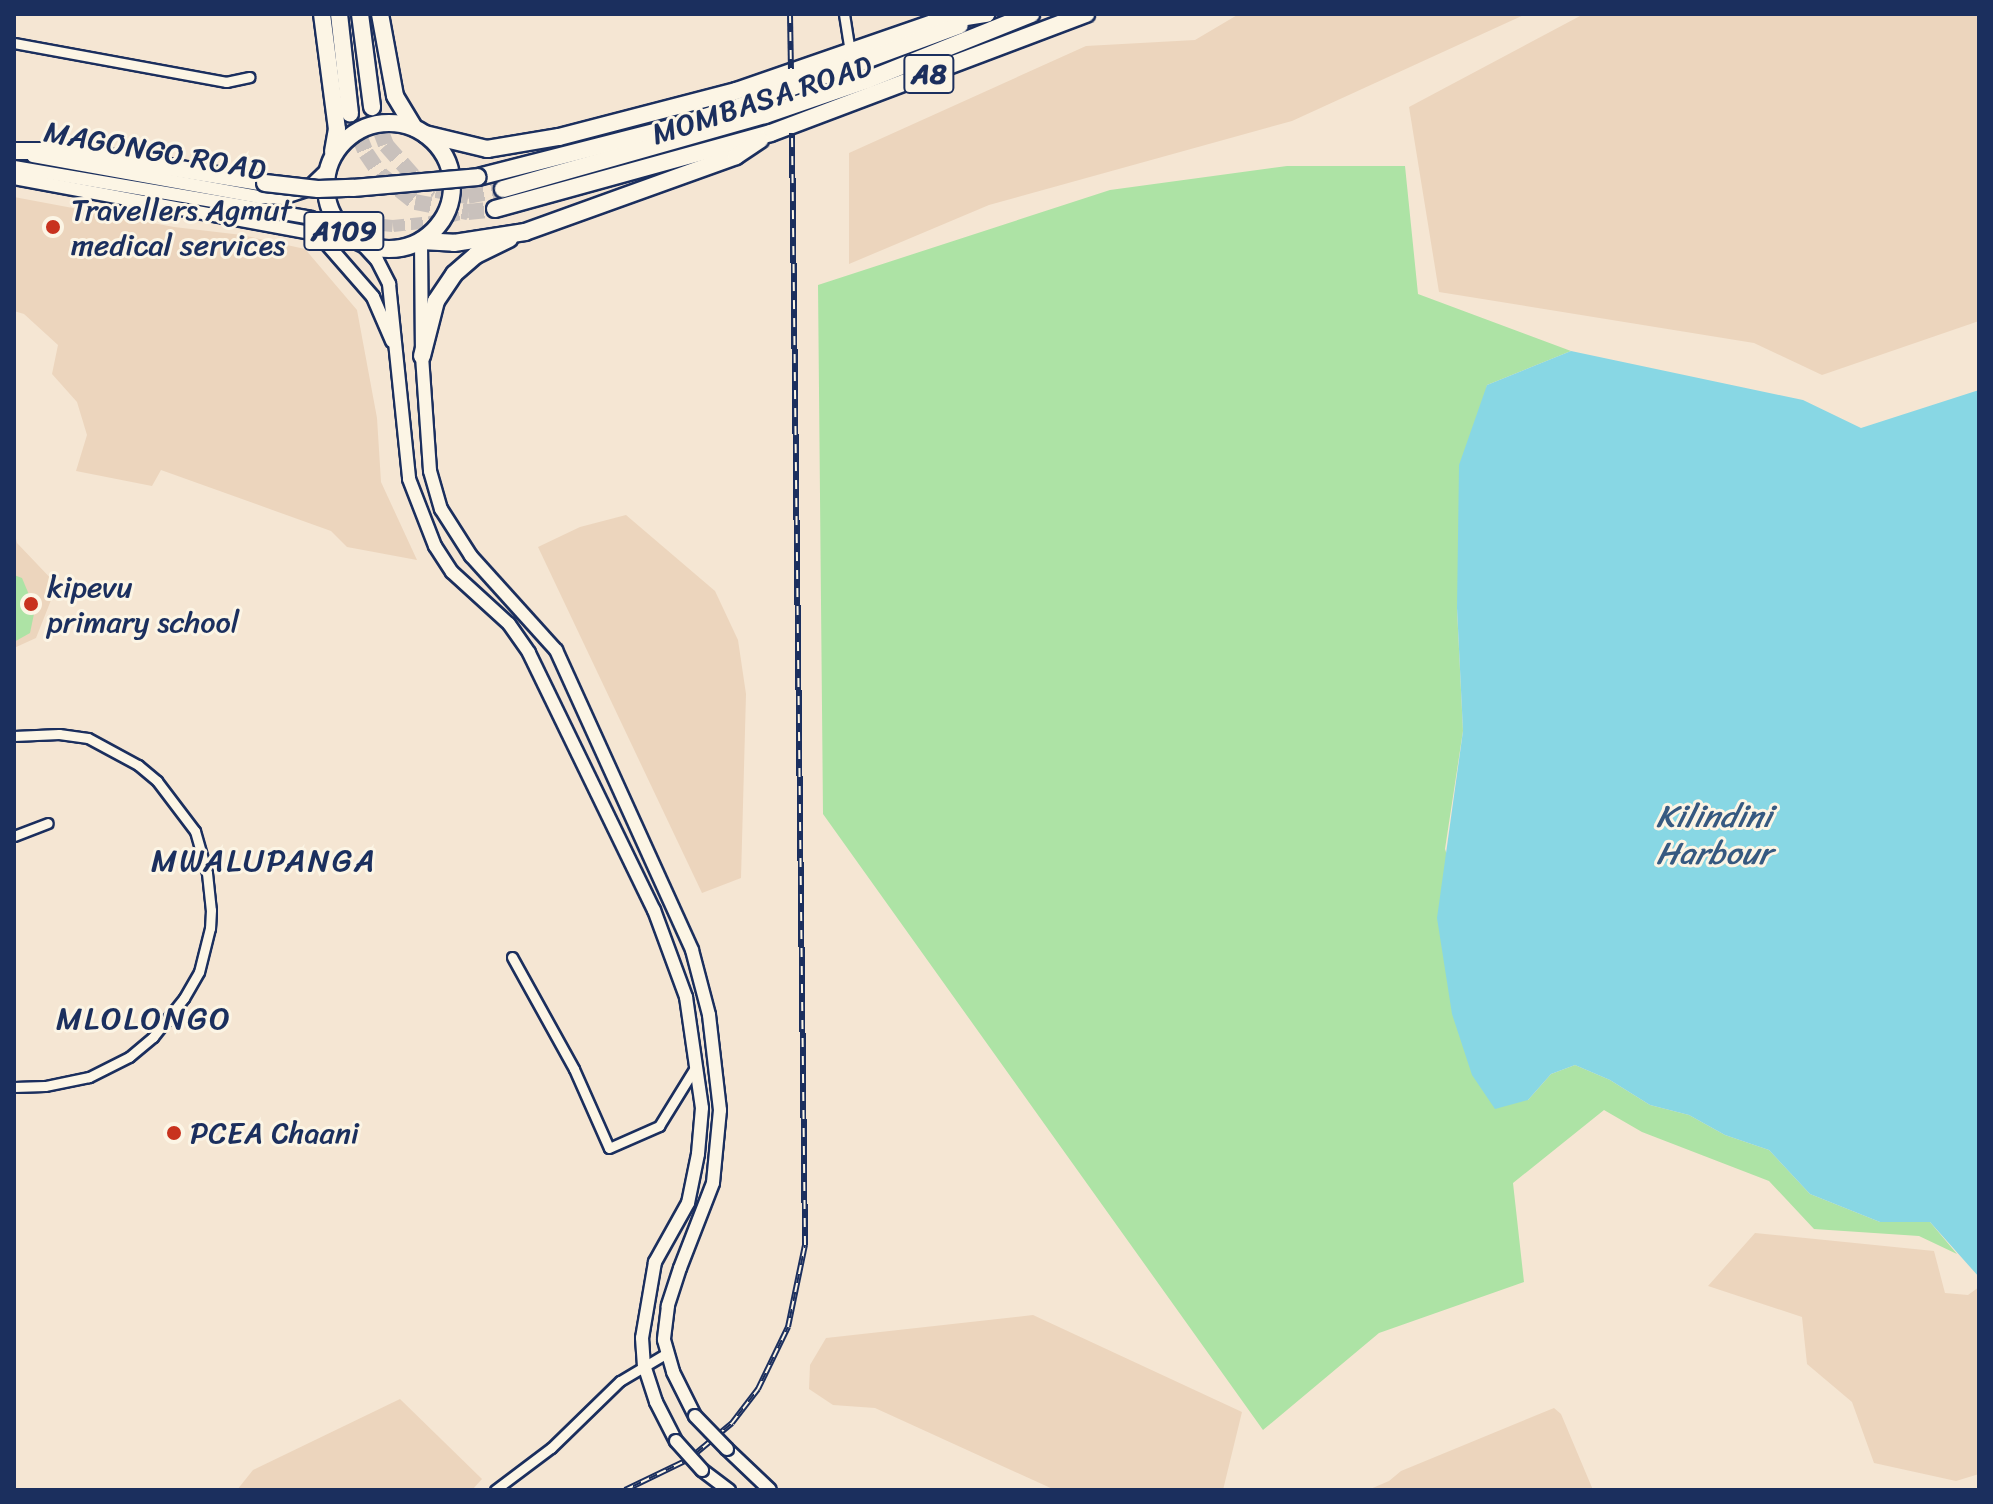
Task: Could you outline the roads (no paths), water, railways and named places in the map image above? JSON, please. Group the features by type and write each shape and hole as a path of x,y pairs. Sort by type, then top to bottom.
{"highway":[{"path":"322,14 337,129 329,164"},
{"path":"339,14 350,113"},
{"path":"360,14 372,107"},
{"path":"380,14 395,96 419,131"},
{"name":"MOMBASA ROAD","path":"503,189 765,115 867,80 1031,14"},
{"name":"MOMBASA ROAD","path":"495,209 771,133 1086,14"},
{"path":"329,164 351,136 367,127 391,123 487,149 559,137 723,95 935,22 984,15"},
{"path":"14,152 70,151 265,183 342,188 424,184 478,177 659,131 744,105 984,15"},
{"name":"A109","path":"329,164 326,197 333,216 345,232 362,244 382,249 403,248 421,241 439,225 449,208 452,187 449,166 440,148 419,131"},
{"path":"422,356 436,301 454,274 476,255 525,232 736,156 771,133"},
{"path":"421,241 454,243 525,232"}],"main road":[{"name":"MAGONGO ROAD","path":"14,152 258,197 282,198 306,190 329,164"},
{"name":"MAGONGO ROAD","path":"14,167 311,218"},
{"path":"14,178 362,244 377,260 389,284 409,479 435,546 452,572 509,624 529,653 669,945 686,997 702,1108 698,1154 688,1203 655,1262 642,1338 644,1365 656,1402 676,1441 702,1470 729,1490"},
{"path":"319,235 373,297 396,351"},
{"path":"421,241 422,356 430,471 441,509 471,556 556,650 692,950 709,1015 720,1110 713,1183 668,1306 667,1353 695,1416 770,1490"}],"street":[{"path":"844,14 850,50"},
{"path":"14,43 226,82 249,77"},
{"path":"14,736 59,734 88,738 138,765 157,781 195,831 207,873 211,919 199,972 169,1020 142,1047 89,1077 45,1086 14,1087"},
{"path":"14,836 48,823"},
{"path":"512,957 580,1081 609,1148 659,1126 698,1064"},
{"path":"495,1490 551,1448 620,1381 667,1353"}],"water":[{"name":"Kilindini Harbour","path":"1571,351 1803,400 1861,428 1979,390 1979,1277 1930,1222 1880,1222 1810,1194 1769,1150 1725,1135 1689,1115 1650,1105 1610,1080 1575,1065 1551,1074 1528,1100 1495,1109 1472,1075 1452,1014 1437,918 1463,731 1457,608 1459,465 1487,385"}],"tunnel":[{"path":"372,107 386,145 414,177 436,190 468,196 503,189"},
{"path":"350,113 366,153 381,175 415,202 468,212 495,209"},
{"path":"311,218 393,226 430,222 468,212"}],"railway":[{"path":"790,14 791,69"},
{"path":"625,1490 689,1459 732,1423 758,1389 788,1327 805,1245 792,133"}],"place":[{"name":"Travellers Agmut medical services","path":"53,227"},
{"name":"kipevu primary school","path":"31,604"},
{"name":"PCEA Chaani","path":"174,1133"}],"district":[{"name":"MWALUPANGA","path":"264,861"},
{"name":"MLOLONGO","path":"144,1019"}]}
